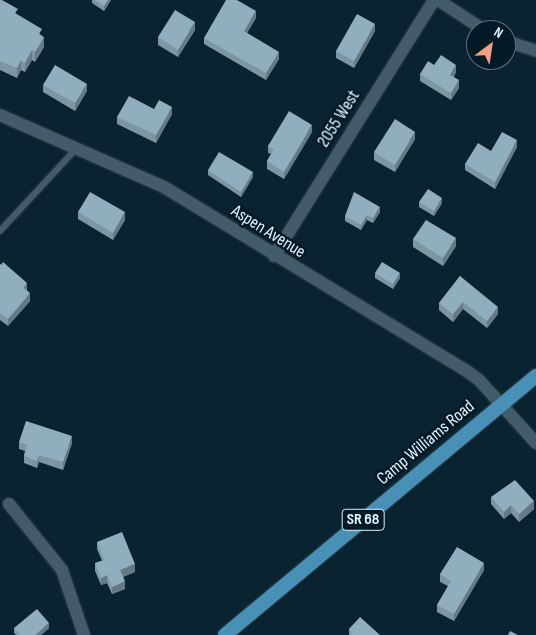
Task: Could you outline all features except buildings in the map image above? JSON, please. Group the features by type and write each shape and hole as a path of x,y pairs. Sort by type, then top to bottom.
{"main road":[{"name":"Camp Williams Road","path":"226,635 536,376"}],"street":[{"name":"2055 West","path":"274,256 434,0"},
{"path":"438,0 469,20"},
{"path":"516,44 536,51"},
{"name":"Aspen Avenue","path":"0,116 164,187 274,256 468,372 536,443"},
{"path":"9,504 62,570 84,635"}],"lane":[{"path":"0,231 76,149"}]}
